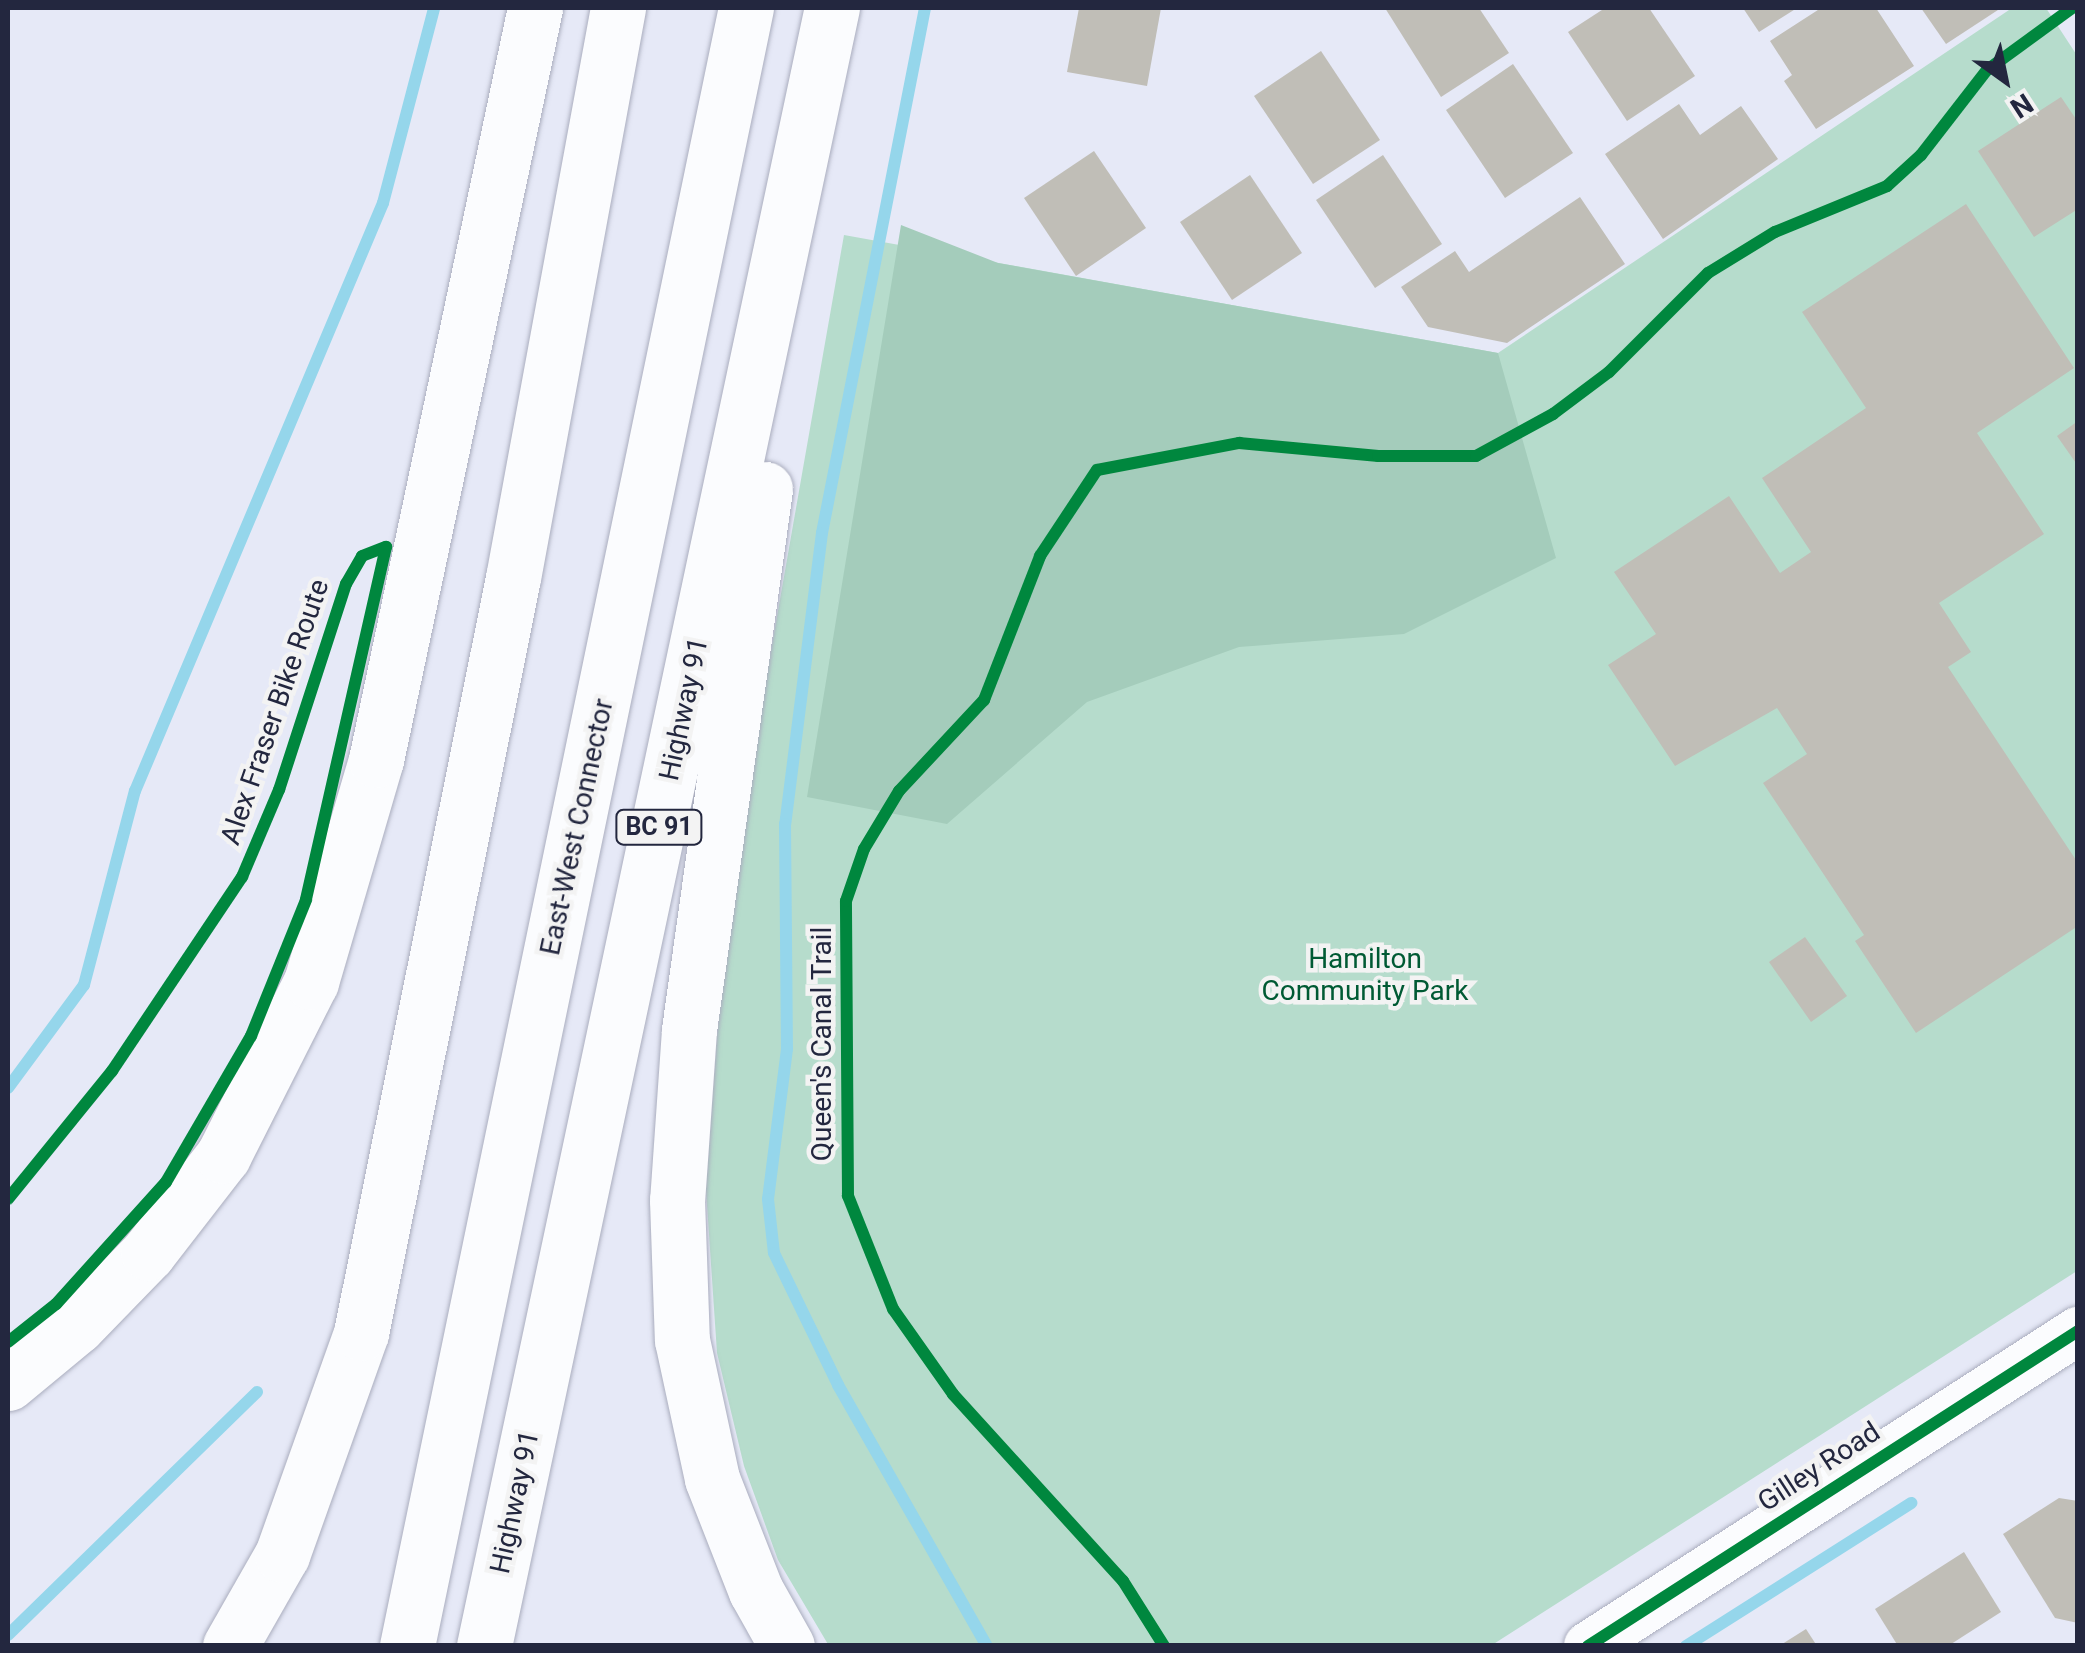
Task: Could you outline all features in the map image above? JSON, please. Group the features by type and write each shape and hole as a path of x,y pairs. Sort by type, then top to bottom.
{"highway":[{"path":"8,1383 77,1326 148,1253 223,1156 311,982 376,760 536,8"},
{"path":"230,1646 282,1555 361,1333 514,578 618,8"},
{"name":"East-West Connector","path":"406,1646 746,8"},
{"path":"787,1646 756,1591 712,1479 682,1340 677,1200 689,1030 725,753 835,8"},
{"name":"Highway 91","path":"484,1646 835,8"}],"street":[{"name":"Gilley Road","path":"1588,1646 2078,1331"}],"green space":[{"name":"Hamilton Community Park","path":"2012,8 2046,8 2078,57 2077,1271 1492,1645 829,1646 778,1560 744,1466 717,1353 706,1190 717,1036 747,787 844,235 1498,353"},
{"path":"901,225 998,263 1498,353 1556,558 1404,634 1239,647 1087,702 947,824 807,797"}],"building":[{"path":"1079,8 1161,8 1147,86 1067,72"},
{"path":"1385,8 1479,8 1509,53 1441,97"},
{"path":"1605,8 1649,8 1695,76 1627,121 1568,32"},
{"path":"1743,8 1797,8 1759,32"},
{"path":"1821,8 1876,8 1914,66 1816,129 1784,81 1792,75 1770,41"},
{"path":"1921,8 2001,8 1946,44"},
{"path":"1321,51 1380,140 1313,184 1254,96"},
{"path":"1513,64 1573,153 1505,198 1446,110"},
{"path":"2061,97 2078,122 2078,209 2034,237 1978,151"},
{"path":"1679,104 1700,135 1741,106 1778,159 1663,239 1605,154"},
{"path":"1094,151 1146,228 1076,276 1024,198"},
{"path":"1383,155 1442,244 1375,288 1316,200"},
{"path":"1250,175 1302,253 1232,300 1180,222"},
{"path":"1580,197 1625,264 1507,343 1428,327 1401,287 1455,251 1469,272"},
{"path":"1966,204 2074,368 1977,433 2044,534 1939,603 1971,652 1948,667 2078,863 2078,926 1916,1033 1855,941 1864,935 1763,783 1807,754 1777,708 1675,766 1608,665 1656,634 1614,572 1729,496 1780,573 1811,552 1762,478 1866,408 1802,312"},
{"path":"2078,421 2078,466 2057,436"},
{"path":"1805,937 1847,996 1811,1022 1769,962"},
{"path":"2059,1498 2078,1501 2078,1623 2055,1618 2003,1534"},
{"path":"1964,1552 2001,1612 1948,1646 1898,1646 1875,1609"},
{"path":"1806,1629 1817,1646 1779,1646"}],"waterway":[{"path":"8,1088 84,985 135,791 383,203 434,8"},
{"path":"925,8 822,533 785,824 787,1049 768,1199 774,1253 838,1385 987,1646"},
{"path":"8,1635 257,1392"},
{"path":"1686,1646 1911,1503"}],"cycle path":[{"name":"Queen's Canal Trail","path":"1164,1646 1123,1581 953,1394 893,1309 848,1196 846,901 864,849 899,791 984,700 1040,556 1097,470 1239,443 1378,456 1476,456 1553,414 1609,372 1708,273 1775,232 1887,186 1921,155 1987,70 2072,8"},
{"name":"Alex Fraser Bike Route","path":"8,1199 112,1071 242,877 279,790 346,584 362,556 386,547 306,900 251,1036 166,1182 56,1304 8,1342"},
{"path":"1588,1646 2078,1331"}]}
